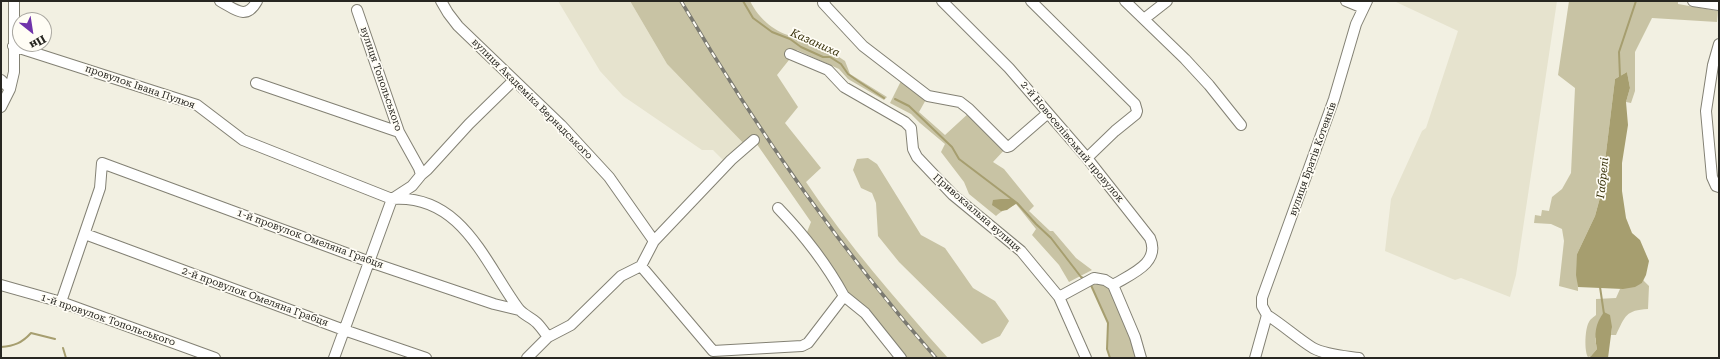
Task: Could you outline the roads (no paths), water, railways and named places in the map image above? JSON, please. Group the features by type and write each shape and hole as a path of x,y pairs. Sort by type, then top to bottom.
{"street":[{"path":"14,1 14,12"},
{"path":"220,1 240,12 246,12 252,9 257,1"},
{"name":"вулиця Академіка Вернадського","path":"441,1 458,26 561,125 608,176 654,241"},
{"name":"2-й Новоселівський провулок","path":"942,1 1009,68 1087,158 1150,238 1154,246 1152,257 1143,267 1113,285"},
{"path":"1031,1 1135,104 1137,108 1136,114 1115,131 1087,158"},
{"path":"1125,1 1209,85 1240,126"},
{"path":"1144,19 1166,1"},
{"path":"1346,1 1365,5"},
{"path":"1693,1 1719,5"},
{"path":"824,2 862,46 928,96 960,102 1007,147 1048,113"},
{"name":"вулиця Братів Котенків","path":"1255,358 1267,315 1262,306 1262,298 1334,99 1356,24 1365,5"},
{"name":"вулиця Топольського","path":"357,10 399,132 419,168 421,175"},
{"path":"1719,44 1713,65 1706,111 1712,177 1716,186 1719,187"},
{"path":"1,107 10,89 14,72 13,52"},
{"name":"провулок Івана Пулюя","path":"32,52 197,105 243,140 392,199"},
{"name":"Привокзальна вулиця","path":"790,54 828,70 844,87 905,122 911,128 913,149 917,157 953,195 1021,251 1059,297 1086,358"},
{"path":"1,80 10,89"},
{"path":"334,358 392,199 412,186 469,124 514,80"},
{"path":"256,83 399,132"},
{"path":"527,358 548,337 571,325 621,276 641,266 654,241 731,160 754,140"},
{"name":"1-й провулок Омеляна Грабця","path":"85,234 100,188 102,163 370,262 494,304 519,310"},
{"path":"392,199 408,198 426,202 436,206 448,215 468,233 519,310 537,323 548,337"},
{"path":"778,208 798,229 824,262 844,296 865,313 901,358"},
{"path":"61,302 85,234"},
{"name":"2-й провулок Омеляна Грабця","path":"85,234 344,330 426,358"},
{"path":"641,266 712,354 802,346 808,343 844,296"},
{"path":"1059,297 1094,278 1105,280 1113,285 1135,337 1141,358"},
{"name":"1-й провулок Топольського","path":"1,285 61,302 215,358"},
{"path":"1267,315 1314,349 1359,358"}],"water":[{"path":"1627,72 1630,88 1626,102 1628,125 1622,163 1622,191 1626,218 1632,233 1640,240 1649,261 1646,275 1642,283 1635,287 1623,289 1578,287 1576,275 1577,254 1595,216 1601,194 1615,79"},
{"path":"1012,199 1017,203 1007,210 1001,211 992,205 993,200"},
{"path":"1604,312 1610,315 1612,327 1608,358 1588,358 1597,349 1596,329"}],"waterway":[{"name":"Казаниха","path":"743,1 753,18 772,32 790,39 801,47 823,57 830,57 841,64 848,74 884,98"},
{"name":"Габрелі","path":"1620,77 1619,52 1636,1"},
{"path":"895,99 909,106 952,147 959,159 1017,203 1051,238 1081,277 1085,279"},
{"name":"Казаниха","path":"1090,283 1108,323 1107,349 1110,358"},
{"name":"Габрелі","path":"1600,287 1604,314"},
{"path":"1,347 18,343 31,333 55,339"},
{"path":"63,348 66,358"}],"railway":[{"path":"681,1 738,94 800,186 866,274 936,358"}]}
